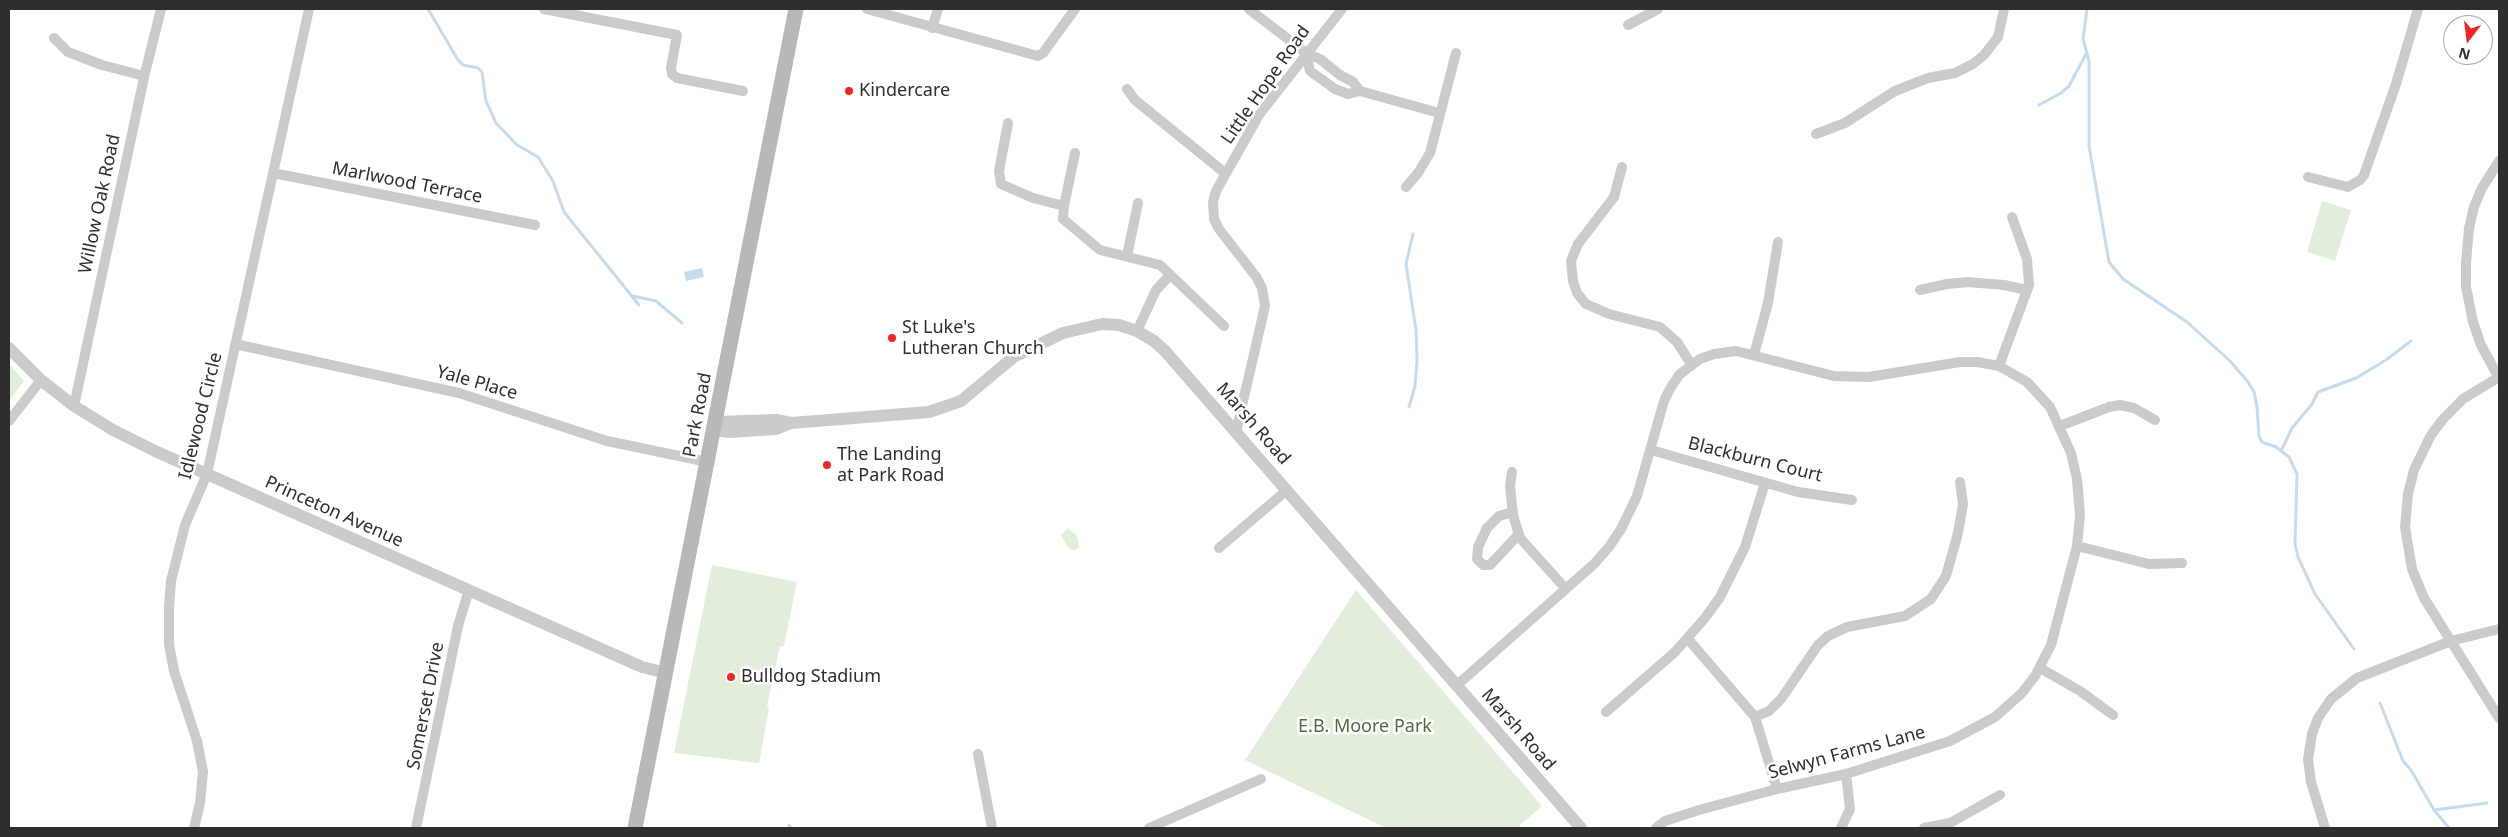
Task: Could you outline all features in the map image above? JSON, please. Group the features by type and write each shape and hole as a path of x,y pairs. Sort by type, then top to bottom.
{"main road":[{"name":"Park Road","path":"635,828 796,9"}],"street":[{"name":"Willow Oak Road","path":"74,406 144,76 161,9"},
{"name":"Idlewood Circle","path":"194,828 200,803 203,772 197,741 174,671 170,644 169,607 177,552 185,525 207,474 308,9"},
{"path":"544,9 571,11 677,35 670,68 676,78 743,90"},
{"path":"867,9 1038,56 1043,53 1074,9"},
{"path":"932,28 938,9"},
{"path":"1249,9 1306,53 1320,59 1340,75 1353,82 1360,91"},
{"name":"Little Hope Road","path":"1236,432 1265,306 1262,288 1257,278 1219,229 1214,219 1213,202 1225,173 1259,115 1342,9"},
{"path":"1628,25 1658,9"},
{"path":"1816,134 1845,123 1894,91 1922,80 1955,73 1973,64 1984,56 1998,36 2004,9"},
{"path":"2308,177 2348,187 2360,180 2396,84 2418,9"},
{"path":"54,38 68,52 102,65 144,76"},
{"path":"1306,53 1310,71 1335,89 1348,94 1360,91 1440,113"},
{"path":"1406,187 1418,173 1430,153 1456,53"},
{"path":"1128,89 1135,100 1225,173"},
{"path":"1008,123 998,170 1001,184 1033,198 1064,206"},
{"path":"1075,153 1063,219 1096,247 1160,265 1224,326"},
{"path":"2499,161 2482,188 2474,207 2469,228 2466,263 2466,287 2473,322 2481,345 2499,377 2463,400 2444,418 2422,450 2408,494 2405,527 2412,569 2424,598 2499,718"},
{"path":"1622,167 1614,197 1578,244 1572,261 1573,281 1577,293 1586,304 1609,314 1660,327 1677,342 1691,364"},
{"name":"Marlwood Terrace","path":"273,173 535,224"},
{"path":"1127,256 1138,203"},
{"path":"1999,366 2028,290 2027,259 2012,217"},
{"path":"1754,355 1768,303 1778,242"},
{"path":"1137,331 1156,290 1170,275"},
{"path":"1920,290 1968,282 2004,285 2028,290"},
{"name":"Marsh Road","path":"715,426 776,420 791,423 929,412 945,408 974,392 1015,356 1063,333 1102,324 1119,325 1137,331 1154,341 1165,351 1581,828"},
{"name":"Yale Place","path":"235,344 459,392 607,441 708,462"},
{"name":"Princeton Avenue","path":"9,348 41,380 74,406 113,430 207,474 642,667 666,673"},
{"name":"Selwyn Farms Lane","path":"1456,686 1594,564 1621,529 1637,496 1671,387 1691,364 1706,356 1736,351 1812,371 1846,377 1880,376 1960,362 1977,362 1999,366 2027,382 2040,394 2060,426 2071,453 2077,479 2080,515 2077,546 2058,624 2040,668 2015,700 1973,730 1937,746 1846,774 1777,789 1684,814 1665,821 1656,828"},
{"path":"9,421 41,380"},
{"path":"2060,426 2115,405 2134,408 2155,420"},
{"name":"Blackburn Court","path":"1651,450 1798,492 1852,500"},
{"path":"1512,472 1510,486 1513,512 1520,538 1566,589"},
{"path":"1755,717 1769,711 1780,699 1818,646 1828,636 1847,627 1905,616 1931,599 1946,576 1958,533 1963,504 1960,482"},
{"path":"1606,712 1688,639 1720,597 1734,572 1754,522 1765,483"},
{"path":"1219,548 1287,490"},
{"path":"1513,512 1499,516 1487,528 1478,547 1477,559 1483,566 1490,565 1519,534"},
{"path":"2077,546 2149,564 2182,564"},
{"name":"Somerset Drive","path":"416,828 458,626 469,590"},
{"path":"2325,828 2309,775 2308,759 2312,734 2322,711 2343,687 2357,678 2451,641 2499,629"},
{"path":"1688,639 1755,717 1777,789"},
{"path":"2040,668 2080,691 2113,715"},
{"path":"978,754 992,828"},
{"path":"1841,828 1850,809 1846,774"},
{"path":"1149,828 1165,825 1261,779"},
{"path":"1924,828 1950,823 2000,795"}],"green space":[{"path":"2322,201 2351,210 2335,261 2307,252"},
{"path":"9,364 24,381 9,401"},
{"path":"1068,528 1077,536 1079,547 1075,550 1069,549 1061,535"},
{"name":"Bulldog Stadium","path":"712,565 797,582 784,646 780,646 767,707 769,708 759,763 674,753"},
{"name":"E.B. Moore Park","path":"1356,590 1542,806 1517,828 1386,828 1245,760"}],"water":[{"path":"702,268 704,277 686,281 684,272"}],"waterway":[{"path":"428,9 458,60 463,65 478,68 482,72 486,101 496,123 517,145 538,157 553,181 564,212 639,305"},
{"path":"2087,9 2083,39 2089,61 2089,146 2109,262 2123,279 2187,322 2230,361 2248,382 2254,392 2259,436 2262,442 2276,447 2289,457 2297,474 2295,544 2298,557 2315,594 2354,649"},
{"path":"2039,105 2061,93 2069,86 2086,54"},
{"path":"1409,407 1415,386 1417,361 1416,330 1406,264 1413,234"},
{"path":"633,296 656,301 682,323"},
{"path":"2281,451 2292,428 2312,404 2318,392 2356,378 2386,360 2411,341"},
{"path":"2380,703 2403,761 2411,770 2434,810 2449,828"},
{"path":"2434,810 2487,803"}],"place":[{"name":"Kindercare","path":"849,91"},
{"name":"St Luke's Lutheran Church","path":"892,338"},
{"name":"The Landing at Park Road","path":"827,465"},
{"name":"Bulldog Stadium","path":"731,677"}]}
